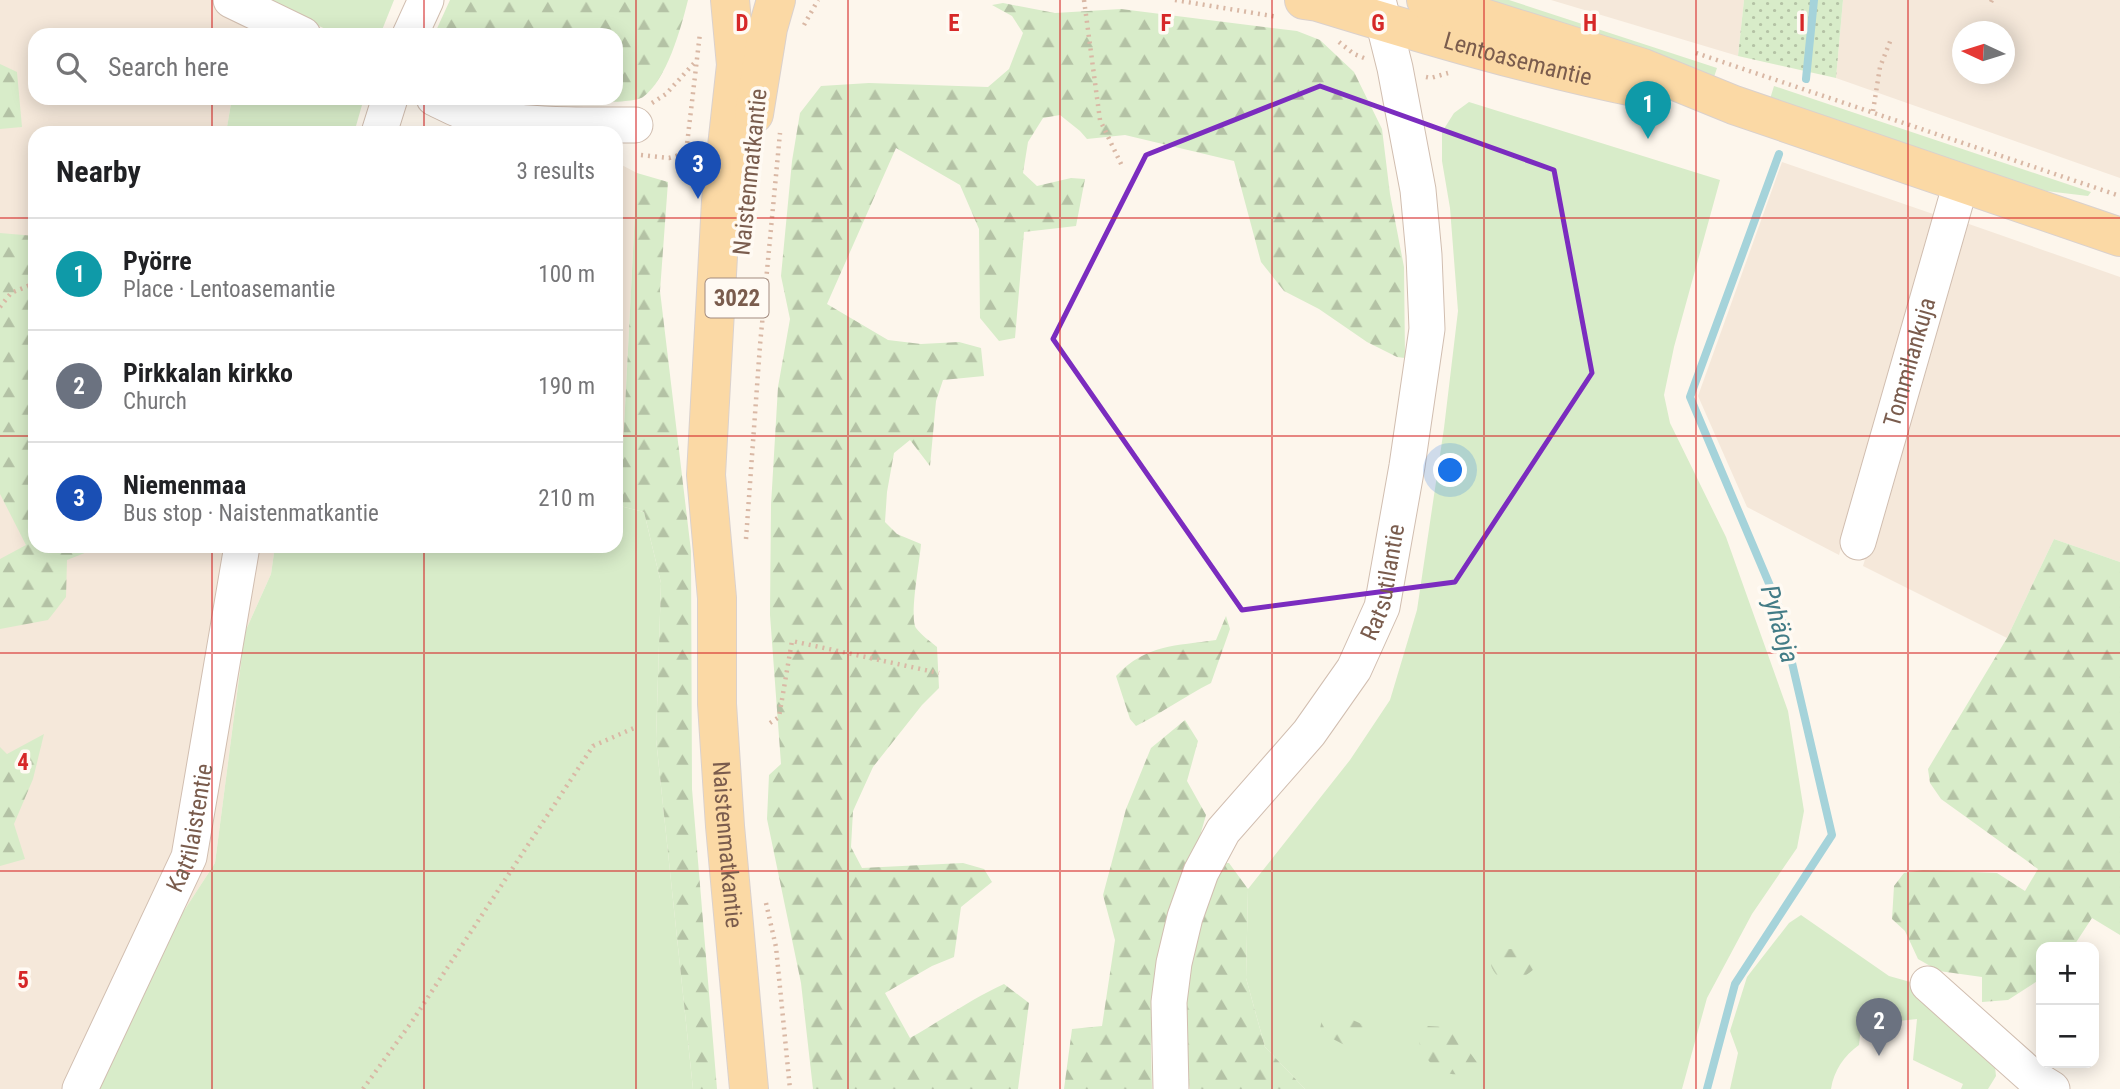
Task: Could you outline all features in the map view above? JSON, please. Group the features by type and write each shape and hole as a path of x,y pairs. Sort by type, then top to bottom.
{"main road":[{"name":"Naistenmatkantie","path":"730,0 736,65 721,201 706,475 717,598 717,704 725,827 749,1089"},
{"name":"Lentoasemantie","path":"1426,0 1643,68 1734,105 2120,237"},
{"name":"Lentoasemantie","path":"1292,9 1382,11 1460,46 1586,78 1734,105"},
{"name":"Naistenmatkantie","path":"717,598 724,529 740,258 754,115 768,28 790,13"}],"street":[{"path":"231,0 289,28"},
{"path":"413,28 426,0"},
{"name":"Ratsutilantie","path":"1171,1089 1169,1002 1174,963 1185,917 1201,872 1223,831 1308,733 1354,669 1382,607 1407,466 1427,329 1418,190 1382,11"},
{"path":"381,126 388,105"},
{"path":"451,105 472,114 515,121 570,125 635,125"},
{"name":"Tommilankuja","path":"1858,542 1961,183"},
{"name":"Kattilaistentie","path":"80,1089 189,857 241,553"},
{"path":"1928,984 2036,1085"}],"path":[{"path":"790,13 818,0"},
{"path":"1084,0 1100,120 1122,166"},
{"path":"1175,0 1292,9"},
{"path":"1336,39 1354,54 1395,68"},
{"path":"1873,111 1880,66 1891,39"},
{"path":"1690,51 2120,196"},
{"path":"635,125 649,106 666,94 697,59"},
{"path":"746,540 760,345 780,129"},
{"path":"0,307 11,293 28,286"},
{"path":"770,723 779,718 792,641 939,674"},
{"path":"363,1089 413,1020 593,746 634,728"},
{"path":"764,895 776,947 790,1089"}],"highlighted area":[{"path":"1320,86 1554,170 1592,373 1455,582 1242,610 1053,339 1146,155"}],"shaded area":[{"path":"0,0 251,0 245,28 28,28 28,105 231,105 227,126 28,126 28,553 274,553 271,574 245,632 215,863 176,923 96,1089 0,1089"},
{"path":"1551,0 1744,0 1738,56"},
{"path":"1843,0 2120,0 2120,178 1836,78"},
{"path":"1782,162 1936,215 1839,555 1747,507 1698,396"},
{"path":"623,166 637,173 623,447"},
{"path":"1966,223 2120,277 2120,562 2054,539 2007,638 1863,566"}],"green space":[{"path":"261,0 394,0 383,28 323,28"},
{"path":"450,0 688,0 672,53 659,79 643,97 623,101 623,28 437,28"},
{"path":"1472,0 1509,0 1717,68 1714,77"},
{"path":"1744,0 1843,0 1836,78 1738,56"},
{"path":"1003,3 1055,13 1121,9 1297,31 1320,40 1354,72 1382,129 1390,194 1404,267 1405,358 1397,357 1367,342 1319,309 1284,291 1261,262 1234,161 1125,135 1087,139 1060,115 1043,118 1028,142 1023,173 1037,186 1071,178 1085,179 1076,226 1024,232 1015,338 999,341 980,318 979,229 960,185 896,148 827,304 888,340 921,344 959,342 981,348 984,376 943,380 936,401 930,466 910,440 894,453 885,522 897,534 921,544 914,622 918,631 937,647 939,688 922,705 873,767 853,811 851,847 862,868 963,863 984,869 992,882 961,907 954,957 932,966 885,993 910,1038 1004,984 1029,1003 1018,1089 813,1089 801,983 767,819 769,775 781,764 770,615 771,505 778,387 790,319 781,276 792,161 800,113 821,86 869,83 988,87 1009,69 1023,33 1012,16 992,5"},
{"path":"0,64 17,72 22,127 0,129"},
{"path":"1774,86 2091,192 2088,196 2023,185 1770,99"},
{"path":"1469,102 1720,180 1674,347 1664,395 1670,423 1726,537 1788,711 1804,811 1797,848 1752,914 1707,998 1682,1089 1305,1089 1265,1047 1246,978 1248,889 1350,760 1390,700 1417,610 1458,311 1450,208 1442,161 1442,132 1454,113"},
{"path":"231,105 362,105 356,126 227,126"},
{"path":"637,173 668,182 660,291 691,551 692,789 717,1089 693,1089 656,739 661,583 644,512 623,507 623,447"},
{"path":"0,233 28,235 28,553 84,553 67,560 66,597 48,620 0,629 0,559 26,545 0,494"},
{"path":"623,507 644,512 661,583 656,739 693,1089 96,1089 176,923 215,863 245,632 271,574 274,553 623,553"},
{"path":"2054,539 2120,562 2120,935 2092,918 2076,942 2036,942 2036,982 2008,1000 1982,1002 1982,977 1939,971 1918,959 1905,931 1892,919 1894,886 1904,873 1923,870 1997,873 2025,891 2038,869 1941,799 1930,783 1928,769 2007,638"},
{"path":"1226,616 1230,629 1211,683 1136,726 1130,719 1116,676 1150,652 1216,640"},
{"path":"1185,720 1198,741 1187,781 1206,815 1156,989 1151,1045 1152,1089 1064,1089 1072,1029 1102,1026 1115,940 1103,895 1126,809 1151,748"},
{"path":"44,734 33,779 14,824 25,859 0,866 0,747 7,754"},
{"path":"1219,863 1229,863 1248,889 1246,978 1265,1047 1305,1089 1190,1089 1183,1052 1183,1004 1198,932"},
{"path":"1801,915 1889,976 1921,985 1994,1058 1996,1076 1988,1089 1961,1089 1963,1084 1913,1060 1917,1019 1881,1023 1881,1031 1861,1026 1859,1045 1840,1064 1831,1089 1730,1089 1738,1053 1730,1031 1747,977 1789,923"},
{"path":"1512,949 1544,959 1519,979 1504,980 1492,968 1489,950"},
{"path":"1346,1016 1372,1030 1358,1052 1333,1039 1318,1039 1322,1019"},
{"path":"1445,1027 1463,1043 1481,1068 1456,1074 1447,1073 1434,1066 1424,1055 1419,1042 1420,1028"}],"waterway":[{"name":"Pyhäoja","path":"1806,79 1814,0"},
{"name":"Pyhäoja","path":"1707,1089 1735,984 1832,835 1779,607 1690,397 1779,154"}],"place":[{"name":"Pyörre","path":"1648,139"},
{"name":"Niemenmaa","path":"698,199"},
{"name":"Pirkkalan kirkko","path":"1879,1056"}]}
